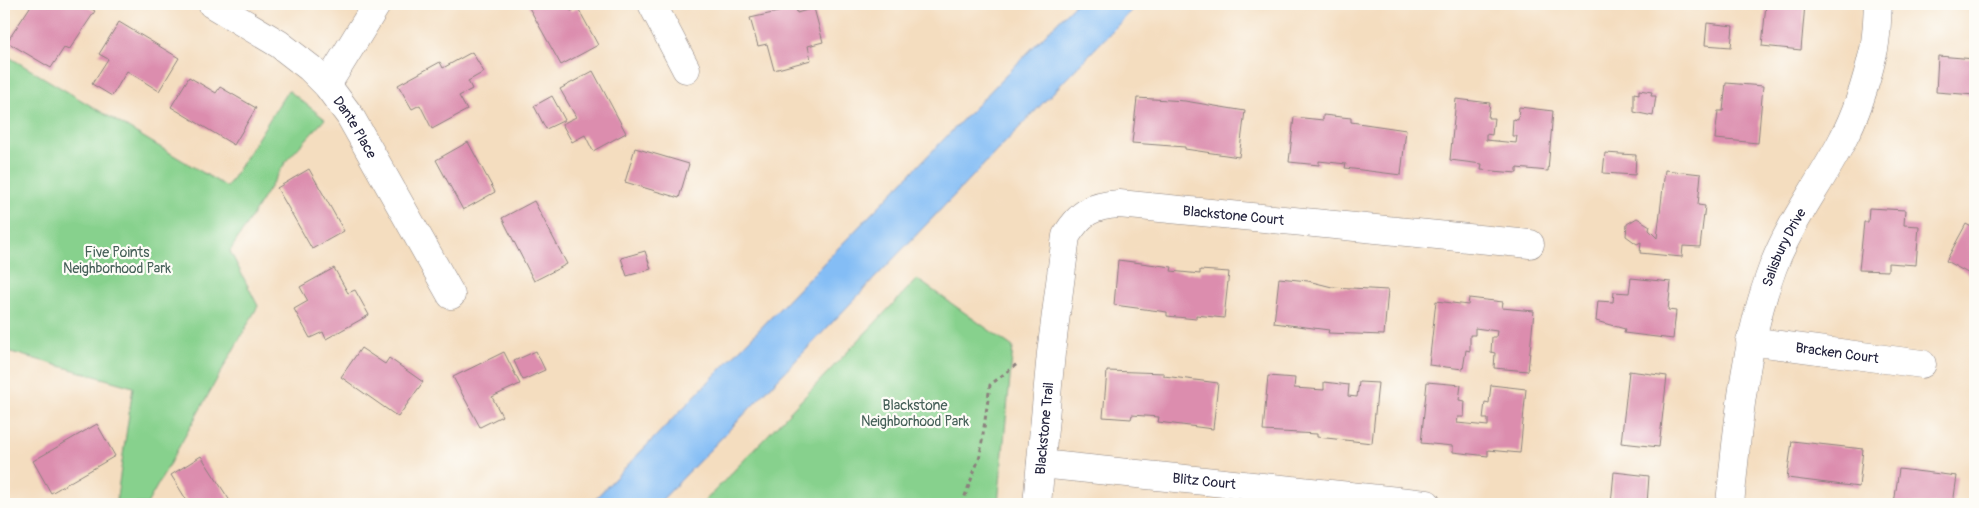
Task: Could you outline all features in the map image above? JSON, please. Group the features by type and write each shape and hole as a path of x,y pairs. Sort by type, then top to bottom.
{"street":[{"name":"Dante Place","path":"212,4 280,44 310,68 326,85 350,116 451,295"},
{"path":"326,85 377,4"},
{"path":"652,4 686,69"},
{"name":"Salisbury Drive","path":"1730,504 1742,388 1750,341 1773,266 1793,224 1842,141 1861,95 1874,48 1878,4"},
{"name":"Blackstone Court","path":"1051,353 1066,236 1076,220 1087,211 1101,205 1128,204 1530,244"},
{"name":"Bracken Court","path":"1750,341 1922,364"},
{"name":"Blackstone Trail","path":"1037,504 1051,353"},
{"name":"Blitz Court","path":"1041,464 1427,504"}],"path":[{"path":"962,504 980,456 990,385 1017,364"}],"green space":[{"name":"Five Points Neighborhood Park","path":"4,54 227,187 288,90 325,119 287,160 230,251 258,306 147,504 116,503 133,387 4,350"},
{"name":"Blackstone Neighborhood Park","path":"917,279 1013,347 998,504 702,504"}],"water":[{"path":"1075,4 1138,4 658,504 590,504"}],"building":[{"path":"4,4 11,4 4,16"},
{"path":"32,4 83,4 95,11 69,50 64,48 51,68 7,42"},
{"path":"527,4 567,4 571,11 578,8 598,45 561,65"},
{"path":"1766,4 1805,4 1801,50 1762,46"},
{"path":"796,8 797,13 814,8 823,42 808,46 811,60 774,70 767,44 758,46 750,18"},
{"path":"119,22 179,58 159,91 127,71 112,96 92,84 108,59 99,54"},
{"path":"1707,23 1733,26 1731,47 1705,45"},
{"path":"472,52 484,72 468,81 472,89 459,96 467,110 432,129 420,105 412,109 398,85 440,62 443,68"},
{"path":"1938,56 1975,59 1975,95 1936,92"},
{"path":"593,71 626,133 593,151 585,135 572,142 562,124 576,117 560,89"},
{"path":"189,77 216,93 220,87 256,108 234,145 171,107"},
{"path":"1726,83 1763,86 1758,143 1715,139 1718,111 1723,111"},
{"path":"1639,90 1652,92 1651,96 1656,96 1653,116 1634,112 1634,93 1639,94"},
{"path":"552,96 565,120 546,129 534,106"},
{"path":"1137,98 1185,101 1245,111 1239,157 1185,149 1185,147 1132,143"},
{"path":"1456,99 1490,103 1488,118 1494,118 1492,135 1486,134 1486,140 1516,143 1517,136 1512,136 1513,119 1518,120 1519,107 1553,111 1548,171 1517,168 1517,173 1481,170 1482,164 1450,160"},
{"path":"1323,115 1351,118 1351,122 1406,130 1401,175 1345,168 1346,164 1319,161 1319,165 1289,162 1294,117 1323,120"},
{"path":"468,142 495,192 463,210 436,160"},
{"path":"635,148 689,164 679,198 625,182"},
{"path":"1605,153 1636,155 1635,175 1603,173"},
{"path":"309,169 344,231 312,249 277,188"},
{"path":"1665,170 1701,174 1698,205 1705,206 1700,247 1683,246 1682,257 1640,253 1641,242 1637,244 1626,236 1627,224 1637,218 1650,226 1649,230 1657,238"},
{"path":"534,201 567,264 534,281 502,218"},
{"path":"1869,208 1905,210 1904,225 1919,226 1916,265 1888,263 1888,271 1859,270 1864,222 1868,222"},
{"path":"1966,224 1975,229 1975,277 1946,261"},
{"path":"645,251 651,269 627,276 621,258"},
{"path":"1118,260 1172,267 1171,271 1200,274 1200,270 1229,272 1224,318 1196,315 1196,319 1167,316 1167,312 1114,305"},
{"path":"334,268 348,293 355,290 369,315 326,339 323,332 310,338 294,309 308,301 300,287"},
{"path":"1279,278 1308,281 1332,287 1388,290 1384,335 1328,333 1329,330 1274,323"},
{"path":"1631,278 1671,282 1668,310 1676,311 1673,339 1624,333 1625,329 1596,321 1598,301 1613,302 1614,292 1629,293"},
{"path":"1469,298 1503,302 1502,308 1534,311 1528,371 1494,368 1495,353 1491,352 1492,337 1496,337 1497,331 1475,328 1475,335 1470,335 1470,351 1466,350 1463,369 1429,365 1436,301 1468,305"},
{"path":"361,348 385,364 389,358 423,382 398,417 341,377"},
{"path":"536,351 545,370 523,380 514,361"},
{"path":"504,352 520,384 492,397 502,416 480,427 453,377"},
{"path":"1107,371 1164,373 1164,376 1218,383 1213,429 1158,422 1159,417 1132,415 1131,419 1103,417"},
{"path":"1629,371 1667,376 1659,447 1621,443"},
{"path":"1268,376 1295,378 1294,388 1324,390 1324,382 1349,385 1348,396 1357,397 1359,382 1378,383 1372,443 1317,437 1317,434 1263,431"},
{"path":"1427,382 1461,385 1459,400 1465,401 1464,417 1458,417 1457,423 1488,426 1488,419 1483,419 1485,402 1489,403 1491,385 1526,389 1520,453 1488,450 1488,456 1453,452 1453,446 1421,443"},
{"path":"97,424 115,456 51,493 33,461"},
{"path":"1792,441 1863,449 1859,487 1787,478"},
{"path":"201,456 232,504 189,504 171,475"},
{"path":"1899,469 1957,476 1953,504 1894,504"},
{"path":"1614,472 1649,476 1647,504 1611,504"}]}
